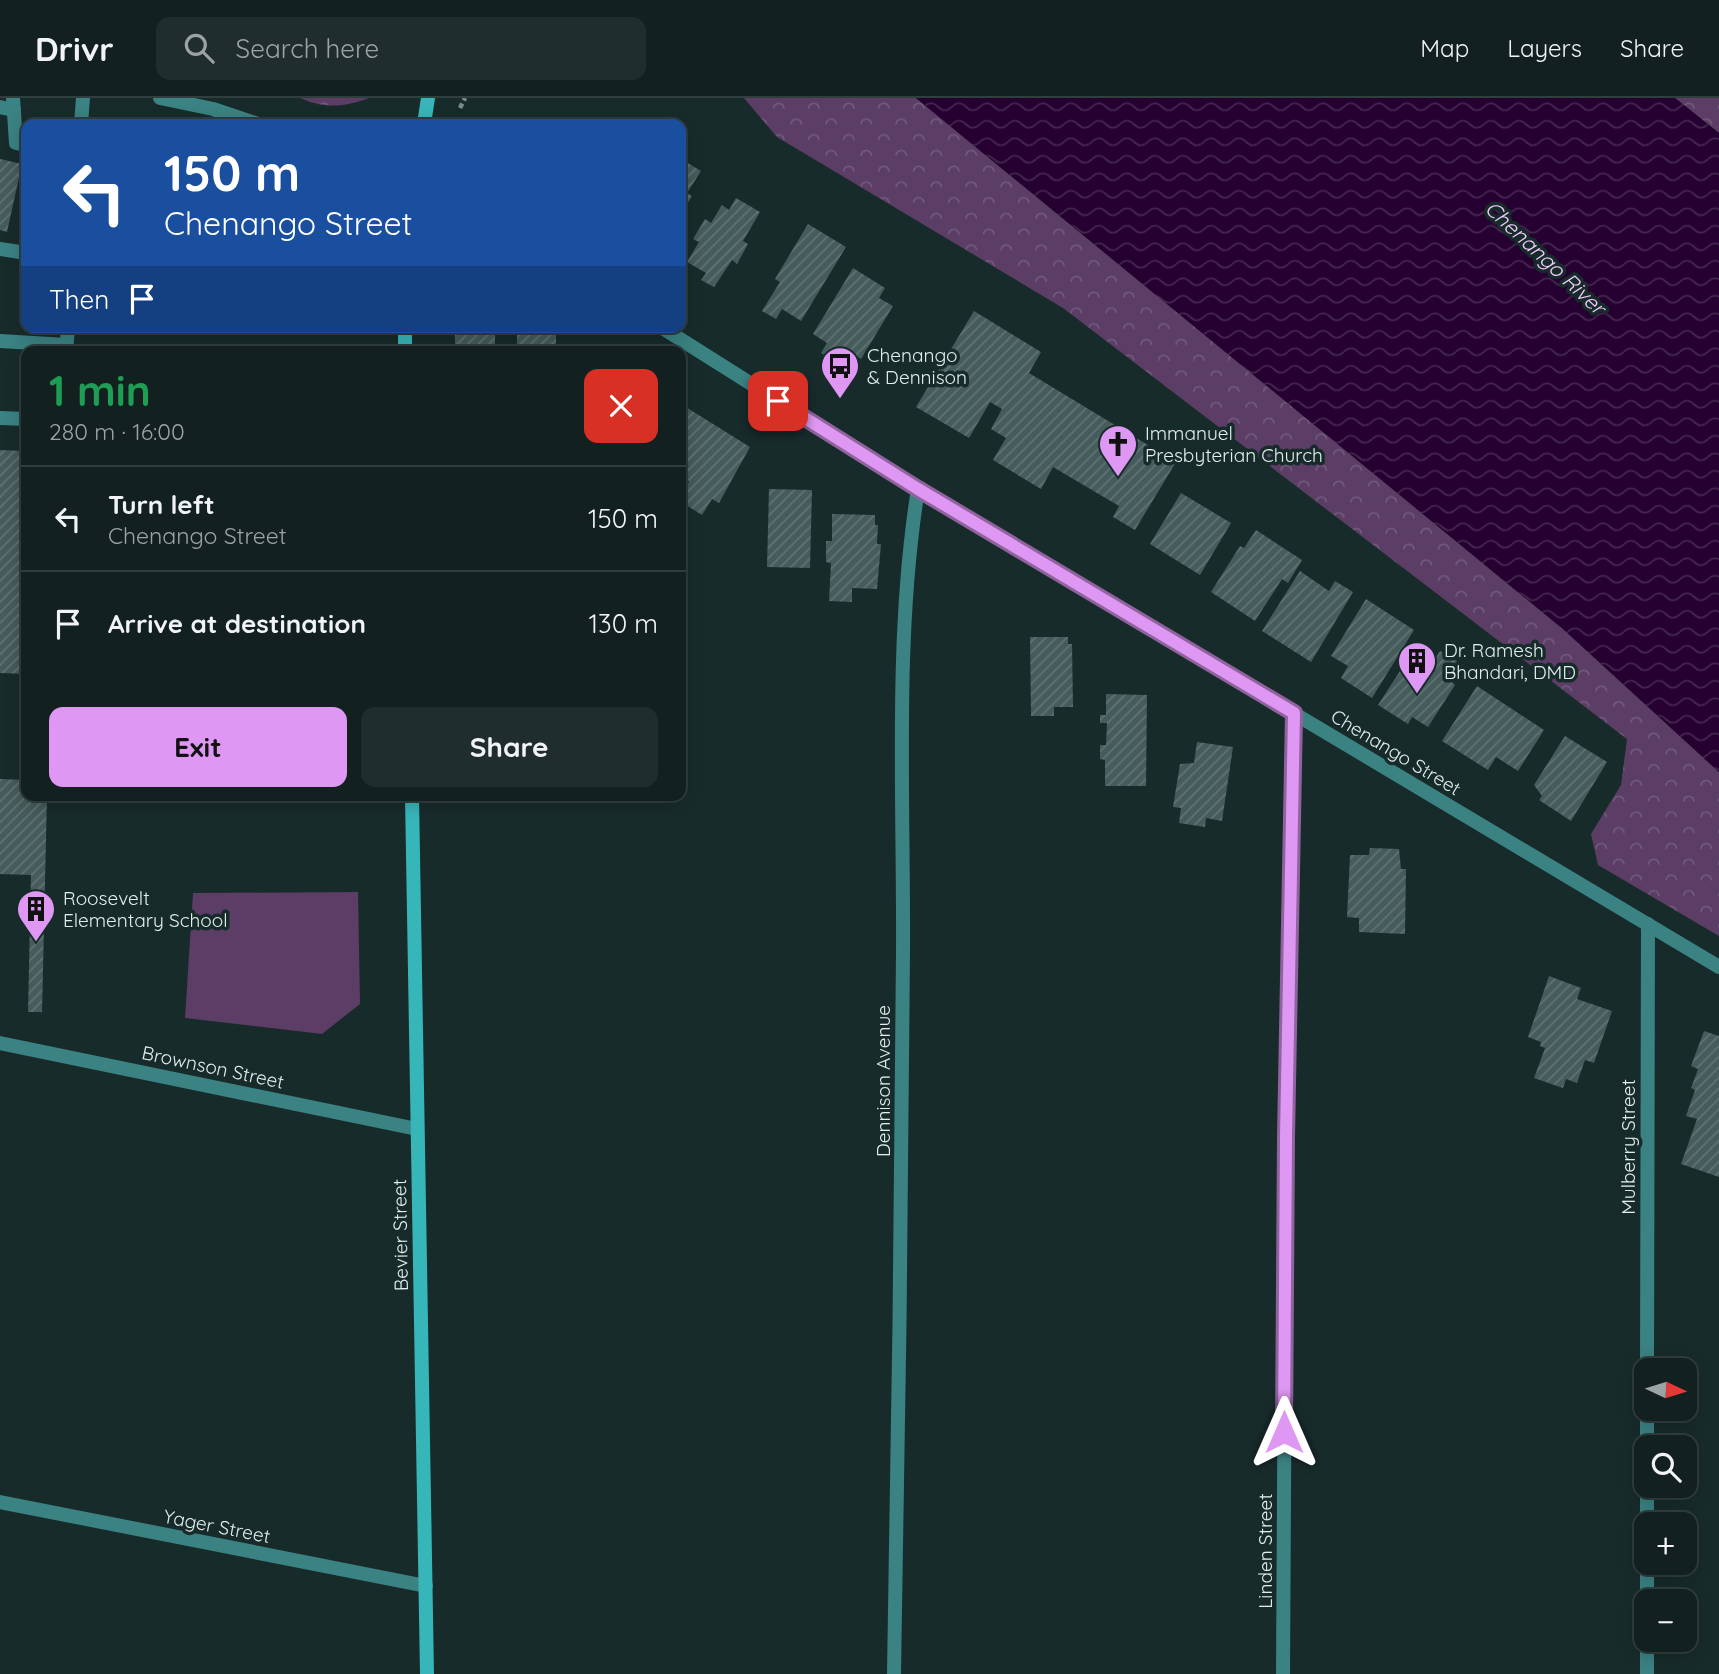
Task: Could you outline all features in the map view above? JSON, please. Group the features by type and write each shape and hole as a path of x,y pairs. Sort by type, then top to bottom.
{"main road":[{"path":"425,119 428,98"},
{"name":"Bevier Street","path":"412,801 427,1674"}],"street":[{"path":"81,119 83,98"},
{"path":"160,98 213,109 243,119"},
{"path":"0,140 21,144 9,105"},
{"path":"0,249 21,252"},
{"name":"Chenango Street","path":"671,333 918,489 1719,967"},
{"path":"0,341 42,346"},
{"path":"0,418 21,419"},
{"name":"Dennison Avenue","path":"894,1674 901,1305 905,691 908,553 918,489"},
{"name":"Linden Street","path":"1283,1674 1286,1137 1294,713"},
{"name":"Mulberry Street","path":"1647,1358 1648,925"},
{"name":"Brownson Street","path":"0,1043 417,1129"},
{"name":"Yager Street","path":"0,1502 426,1586"},
{"path":"1647,1652 1647,1674"}],"path":[{"path":"460,108 465,98"}],"green space":[{"path":"300,98 369,98 334,106"},
{"path":"744,98 916,98 1563,629 1719,772 1719,936 1598,865 1591,834 1621,785 1627,739 1063,308 777,137"},
{"path":"1675,98 1719,98 1719,133"},
{"path":"358,892 360,1004 322,1034 185,1018 193,893"}],"water":[{"name":"Chenango River","path":"916,98 1675,98 1719,133 1719,772 1563,629"}],"building":[{"path":"0,159 21,164 21,169 7,232 0,230"},
{"path":"686,162 701,171 687,193 692,196 686,206"},
{"path":"736,198 760,212 743,241 748,244 737,264 732,260 714,287 701,280 706,273 687,262 699,242 693,239 705,219 711,223 722,205 729,210"},
{"path":"808,224 846,247 801,321 782,309 776,319 762,311 780,282 775,279"},
{"path":"853,268 885,288 879,298 893,306 861,359 858,357 849,371 821,353 827,343 813,334"},
{"name":"Immanuel Presbyterian Church","path":"974,311 1041,352 1029,373 1176,462 1135,530 1113,517 1119,506 1053,467 1041,489 993,460 1006,438 991,429 1002,409 990,402 969,438 916,407"},
{"path":"455,333 495,333 495,346 455,346"},
{"path":"517,333 556,333 556,346 517,346"},
{"path":"686,407 750,447 719,503 712,499 702,515 686,505 689,481 686,479"},
{"path":"0,450 21,451 21,674 0,673"},
{"path":"769,489 812,490 810,568 767,567"},
{"path":"1181,493 1231,523 1200,575 1150,544"},
{"path":"832,514 875,515 875,525 878,525 877,544 881,544 877,589 852,588 852,602 829,601 831,563 826,562 826,541 832,541"},
{"path":"1256,530 1302,560 1288,583 1282,579 1255,621 1211,592 1240,546 1244,548"},
{"path":"1300,571 1329,591 1335,581 1353,592 1311,662 1262,631"},
{"path":"1366,599 1414,630 1372,698 1341,678 1348,666 1331,656"},
{"path":"1030,637 1068,637 1068,644 1072,644 1073,707 1054,707 1054,716 1031,716"},
{"name":"Dr. Ramesh Bhandari, DMD","path":"1440,651 1463,665 1452,682 1455,685 1428,727 1412,717 1408,724 1378,705 1409,657 1428,670"},
{"path":"1477,686 1544,730 1518,771 1496,757 1488,770 1442,741"},
{"path":"1106,694 1147,695 1146,786 1105,786 1105,760 1100,759 1100,745 1106,745 1107,723 1100,723 1100,715 1106,715"},
{"path":"1565,736 1607,762 1571,821 1539,800 1542,796 1534,785"},
{"path":"1197,742 1233,747 1222,821 1206,818 1205,827 1179,823 1181,808 1173,807 1180,764 1194,763"},
{"name":"Roosevelt Elementary School","path":"0,779 21,780 21,801 47,801 42,1012 28,1012 31,875 0,874"},
{"path":"1370,848 1399,849 1401,869 1406,869 1405,934 1359,932 1359,918 1347,917 1350,855 1369,855"},
{"path":"1549,976 1581,988 1577,999 1612,1011 1594,1063 1585,1060 1577,1083 1566,1079 1563,1088 1534,1078 1545,1048 1540,1046 1541,1042 1528,1037"},
{"path":"1704,1031 1719,1036 1719,1177 1681,1164 1697,1119 1686,1116 1695,1090 1691,1088 1698,1069 1691,1066"}],"place":[{"name":"Chenango & Dennison","path":"840,400"},
{"name":"Immanuel Presbyterian Church","path":"1118,478"},
{"name":"Dr. Ramesh Bhandari, DMD","path":"1417,695"},
{"name":"Roosevelt Elementary School","path":"36,943"}],"route":[{"path":"778,401 918,489 1294,713 1286,1137 1284,1432"}]}
